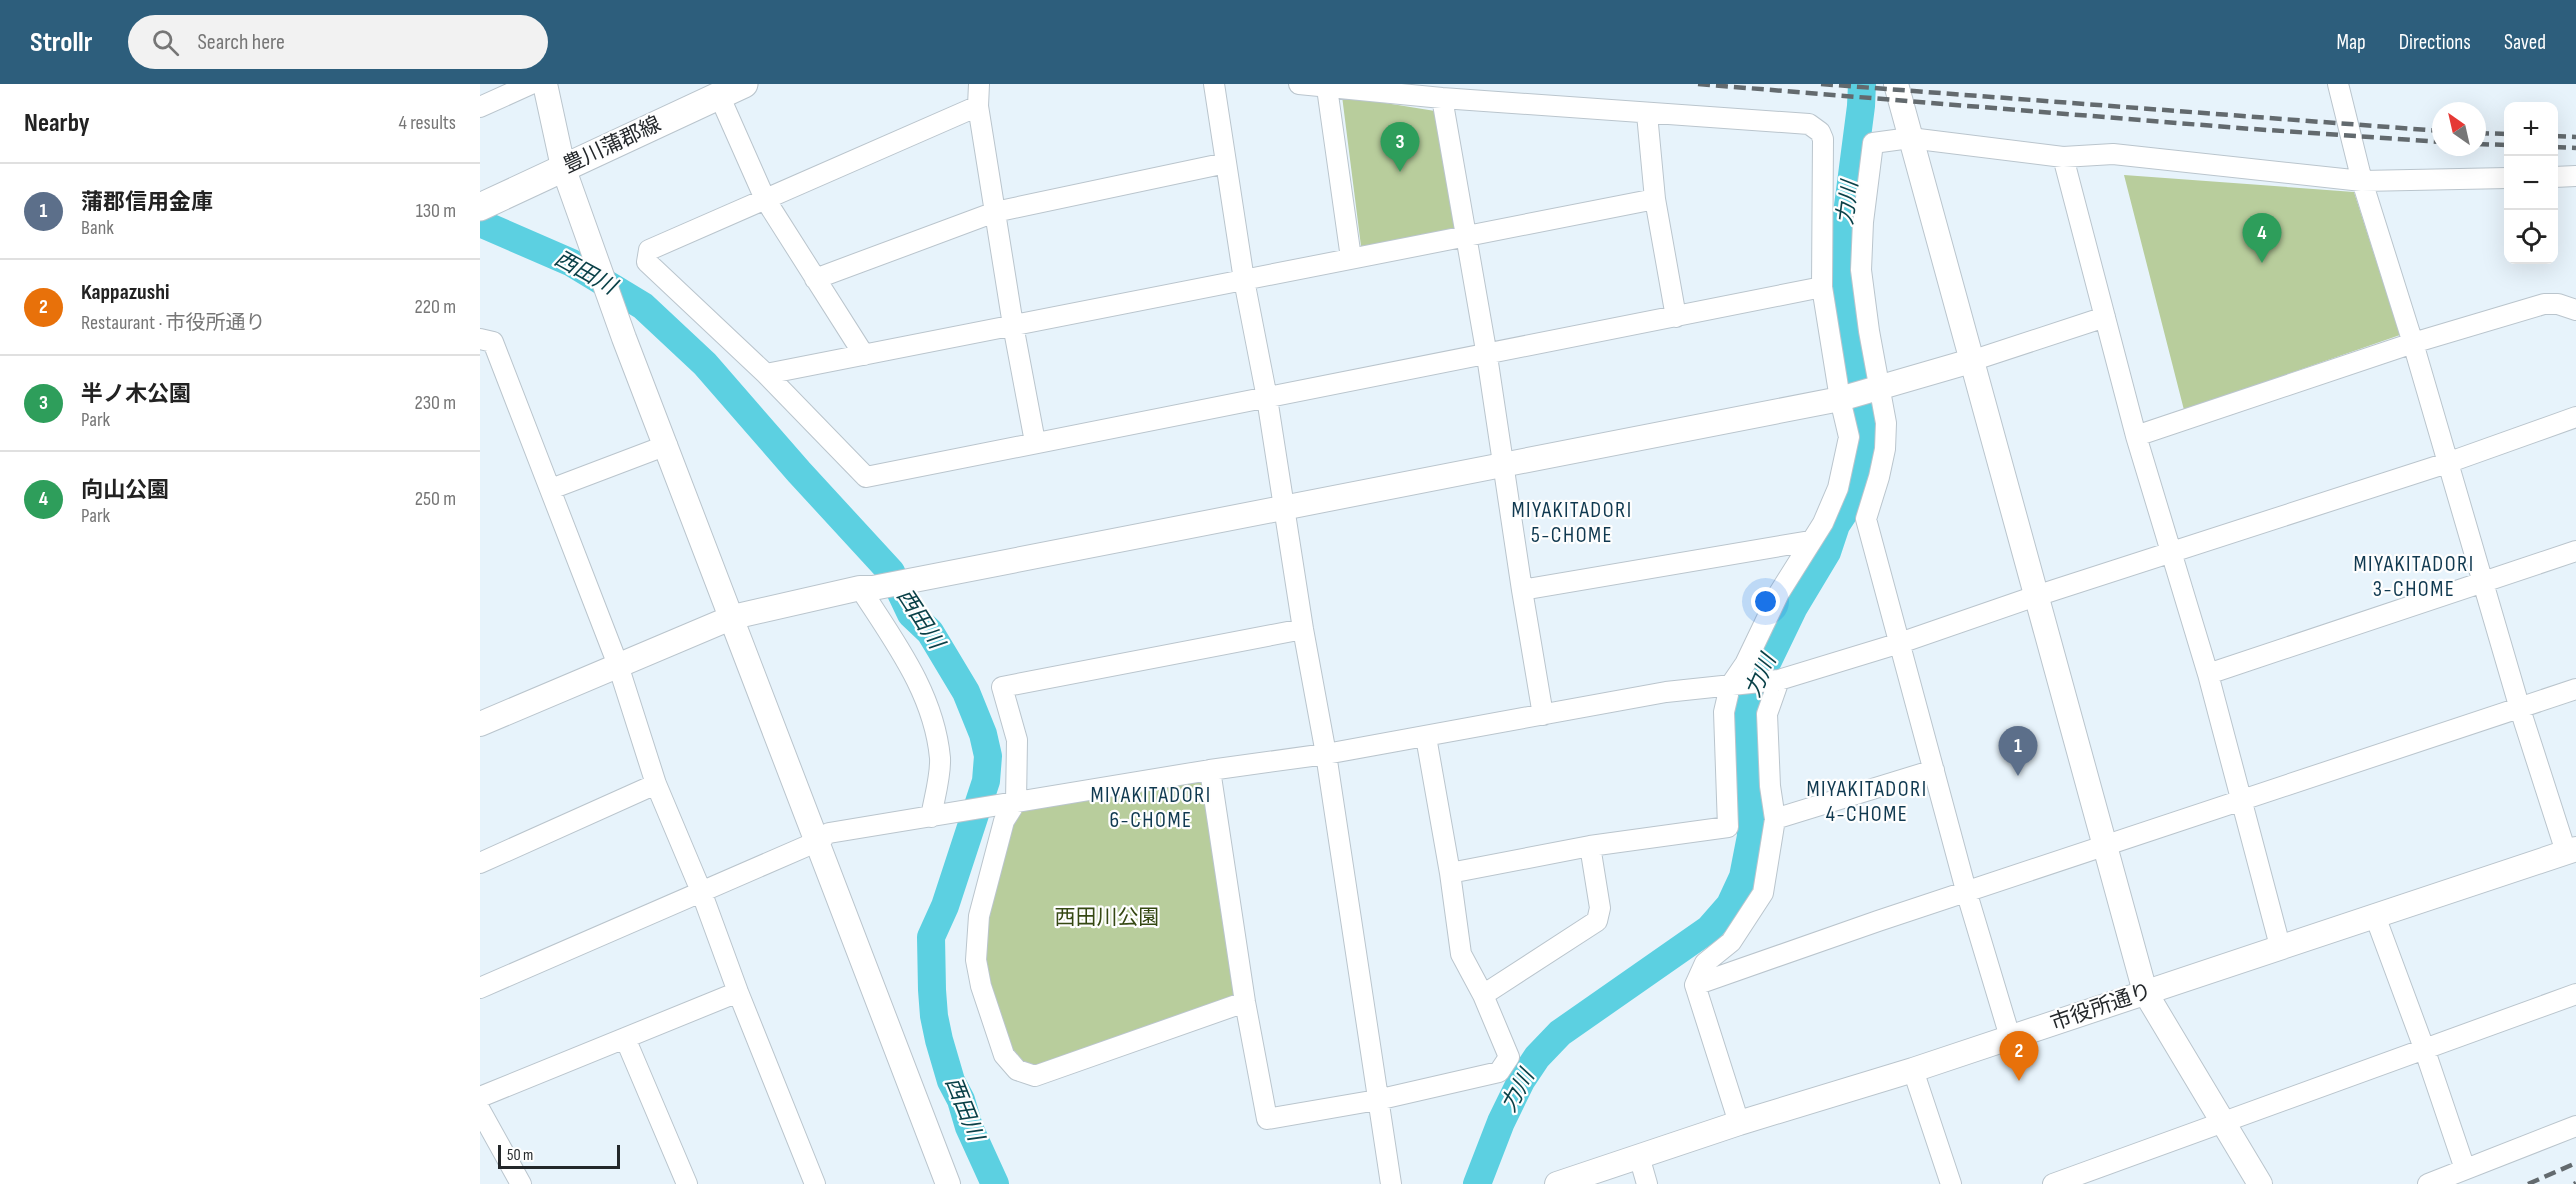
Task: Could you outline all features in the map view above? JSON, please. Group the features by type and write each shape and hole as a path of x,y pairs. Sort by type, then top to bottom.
{"main road":[{"name":"豊川蒲郡線","path":"492,201 744,84"}],"street":[{"path":"480,107 531,84"},
{"path":"545,84 563,167 624,338 733,617 816,842 948,1184"},
{"path":"979,84 978,106 1013,325 1035,442"},
{"path":"1214,84 1244,280 1267,398 1303,629 1326,754 1391,1184"},
{"path":"1299,84 1442,98 1809,124 1820,132 1824,146 1822,287 1840,399 1849,437 1838,488 1823,523 1779,593 1724,711 1728,827 1590,846 1450,873"},
{"path":"1896,84 2145,992 2260,1184"},
{"path":"2338,84 2362,181 2413,343 2520,709 2571,850"},
{"path":"1328,88 1351,258"},
{"path":"719,95 765,199 864,355"},
{"path":"1442,98 1487,356 1543,715"},
{"path":"978,106 649,250 647,262 766,374 866,477 1035,442 1487,356 1822,287"},
{"path":"1647,114 1655,199 1676,317"},
{"path":"2010,1037 1967,894 1866,519 1885,449 1886,423 1877,390 1862,270 1863,222 1873,143 1910,138 2063,157 2113,153 2362,181 2504,178"},
{"path":"2063,157 2136,436 2208,674 2280,946"},
{"path":"816,279 995,212 1226,163"},
{"path":"2558,177 2576,176"},
{"path":"766,374 1655,199"},
{"path":"2136,436 2413,343 2544,304 2558,304 2576,309"},
{"path":"480,724 733,617 866,588 1840,399 1877,390 2106,317"},
{"path":"480,339 494,342 618,665 656,784 701,891 738,992 815,1184"},
{"path":"480,988 816,842 829,833 1210,770 1326,754 1666,692 1775,681 1900,643 2036,596 2447,463 2576,417"},
{"path":"551,489 667,445"},
{"path":"1522,590 1810,542"},
{"path":"2208,674 2576,551"},
{"path":"866,588 912,668 930,711 940,759 928,818"},
{"path":"1245,1002 1035,1076 1017,1070 1004,1054 981,986 976,960 979,916 1004,821 1011,803 1017,740 1002,687 1303,629"},
{"path":"1738,1123 1695,985 1705,963 1731,942 1764,893 1775,819 1770,786 1767,714 1775,681"},
{"path":"1695,985 1878,921 1967,894 2240,800 2576,689"},
{"path":"1210,770 1245,1002 1267,1119 1377,1100 1499,1072 1509,1057 1483,995 1461,954 1450,873 1426,736"},
{"path":"1775,819 1934,770"},
{"path":"480,863 656,784"},
{"path":"1483,995 1597,921 1600,908 1590,846"},
{"name":"市役所通り","path":"1557,1184 1738,1123 1913,1070 2571,850"},
{"path":"2374,916 2424,1048 2465,1169"},
{"path":"480,1097 738,992"},
{"path":"2053,1184 2576,994"},
{"path":"625,1038 687,1184"},
{"path":"1913,1070 1951,1184"},
{"path":"480,1110 521,1184"},
{"path":"2428,1184 2576,1126"},
{"path":"1639,1156 1647,1184"}],"green space":[{"path":"1342,96 1435,111 1462,233 1361,246"},
{"path":"2124,175 2354,192 2400,335 2184,410"},
{"name":"西田川公園","path":"1210,770 1245,1002 1035,1076 1017,1070 976,960 1016,802"}],"waterway":[{"name":"力川","path":"1477,1184 1501,1122 1521,1081 1537,1057 1560,1033 1709,929 1730,905 1743,877 1751,836 1745,727 1749,700 1794,607 1827,552 1836,525 1861,487 1872,429 1854,372 1844,313 1842,252 1862,84"},
{"name":"西田川","path":"480,223 572,263 643,306 705,364 799,472 891,572 911,614 930,632 966,692 983,734 988,756 986,781 945,906 931,937 932,990 939,1040 951,1081 995,1184"}],"railway":[{"path":"1698,84 2432,141"},
{"path":"1821,84 2432,130"},
{"path":"2486,133 2504,134"},
{"path":"2558,136 2576,137"},
{"path":"2486,144 2504,145"},
{"path":"2558,147 2576,148"},
{"path":"2528,1184 2576,1163"}],"place":[{"name":"半ノ木公園","path":"1400,172"},
{"name":"向山公園","path":"2262,263"},
{"name":"蒲郡信用金庫","path":"2018,776"},
{"name":"Kappazushi","path":"2019,1081"}],"district":[{"name":"MIYAKITADORI 5-CHOME","path":"1572,522"},
{"name":"MIYAKITADORI 3-CHOME","path":"2414,576"},
{"name":"MIYAKITADORI 4-CHOME","path":"1867,802"},
{"name":"MIYAKITADORI 6-CHOME","path":"1151,808"}]}
